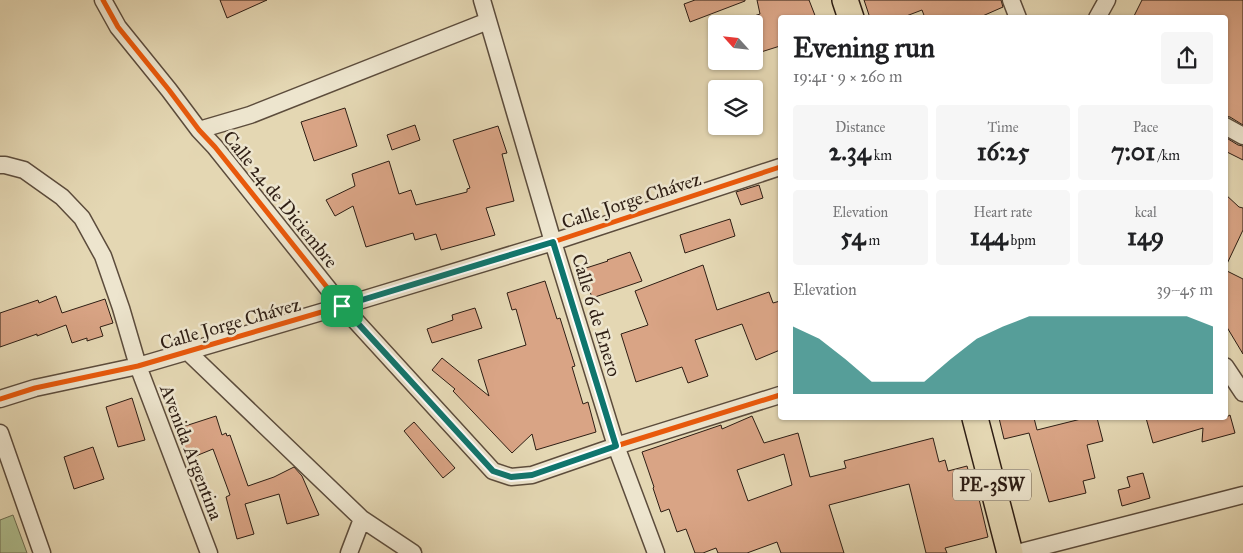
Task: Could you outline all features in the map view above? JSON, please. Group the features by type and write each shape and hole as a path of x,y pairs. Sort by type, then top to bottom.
{"main road":[{"path":"845,0 850,15"},
{"name":"PE-3SW","path":"975,420 1010,553"}],"street":[{"name":"Calle 24 de Diciembre","path":"103,0 118,27 342,306 493,471 511,477 532,475 616,446"},
{"name":"Calle 6 de Enero","path":"482,0 553,242 616,446 656,553"},
{"path":"1011,0 1017,15"},
{"path":"1099,15 1107,0"},
{"path":"200,130 250,114 488,21"},
{"path":"1228,128 1243,136"},
{"name":"Avenida Argentina","path":"0,165 24,170 62,197 82,218 103,256 138,366 209,553"},
{"name":"Calle Jorge Chávez","path":"0,399 34,388 138,366 342,306 553,242 778,168"},
{"path":"187,351 362,519 412,553"},
{"path":"1228,370 1243,393"},
{"path":"616,446 778,396"},
{"path":"0,433 42,553"},
{"path":"1017,553 1243,494"},
{"path":"349,553 362,519"}],"green space":[{"path":"13,515 27,553 0,553 0,520"}],"building":[{"path":"220,0 267,0 227,18"},
{"path":"695,0 745,0 690,22 684,4"},
{"path":"757,0 809,0 815,15 778,15 778,47 763,51 763,15 757,15 760,14"},
{"path":"864,0 1001,0 1003,7 985,15 924,15 922,10 909,15 869,15"},
{"path":"1142,0 1243,0 1243,125 1228,117 1228,15 1134,15"},
{"path":"345,108 357,146 314,161 301,122"},
{"path":"415,125 420,140 392,150 387,135"},
{"path":"498,126 507,153 502,154 514,201 486,208 495,235 441,250 436,234 415,240 413,233 366,247 353,206 335,216 326,200 355,186 352,174 389,161 399,194 411,190 416,205 467,192 467,189 470,188 453,140"},
{"path":"1228,139 1243,146 1243,160 1228,152"},
{"path":"759,185 763,198 741,205 736,192"},
{"path":"1228,197 1239,207 1243,208 1243,230 1228,262"},
{"path":"730,219 735,236 685,253 680,235"},
{"path":"630,252 642,281 592,298 583,269"},
{"path":"703,265 717,310 769,292 773,303 778,302 778,351 756,360 742,324 695,340 708,376 688,383 682,367 636,382 621,334 648,325 635,291"},
{"path":"1228,272 1243,279 1243,354 1228,329"},
{"path":"545,281 557,319 560,318 575,366 572,367 583,404 588,402 596,432 536,450 532,434 512,453 453,391 455,389 432,370 442,358 489,396 478,360 526,345 516,309 512,310 507,293"},
{"path":"56,296 62,313 105,299 113,323 100,327 103,336 87,341 87,338 72,343 66,325 0,347 0,313 38,300 39,303"},
{"path":"475,308 482,328 432,343 427,329 453,320 452,315"},
{"path":"132,398 145,440 118,447 106,407"},
{"path":"1230,415 1235,433 1202,442 1203,428 1153,443 1147,420 1228,420"},
{"path":"216,416 222,435 226,433 227,436 230,435 248,486 274,477 294,467 302,476 319,515 287,524 279,494 245,504 254,534 237,539 226,497 230,495 213,449 186,460 176,429"},
{"path":"752,416 764,443 798,433 810,477 846,468 844,461 933,438 939,462 945,460 948,471 967,466 976,500 979,499 988,537 945,548 947,553 926,553 909,484 829,505 844,553 781,553 777,542 747,553 718,553 716,548 703,553 695,553 686,529 677,532 669,509 661,512 642,452 721,425 722,429","holes":["784,454 792,485 748,501 737,470"]},
{"path":"999,420 1034,420 1037,430 1077,420 1098,420 1103,441 1087,445 1095,478 1083,481 1086,493 1049,502 1029,433 1004,439"},
{"path":"414,422 455,468 443,478 404,431"},
{"path":"93,447 104,479 74,489 64,457"},
{"path":"1143,473 1150,498 1122,506 1118,490 1130,487 1127,477"}],"cycle path":[{"path":"103,0 118,27 342,306 493,471 511,477 532,475 616,446 778,396"},
{"path":"0,399 35,388 138,366 342,306 553,242 778,168"}],"route":[{"path":"553,242 616,446 532,475 511,477 493,471 342,306 553,242"}]}
